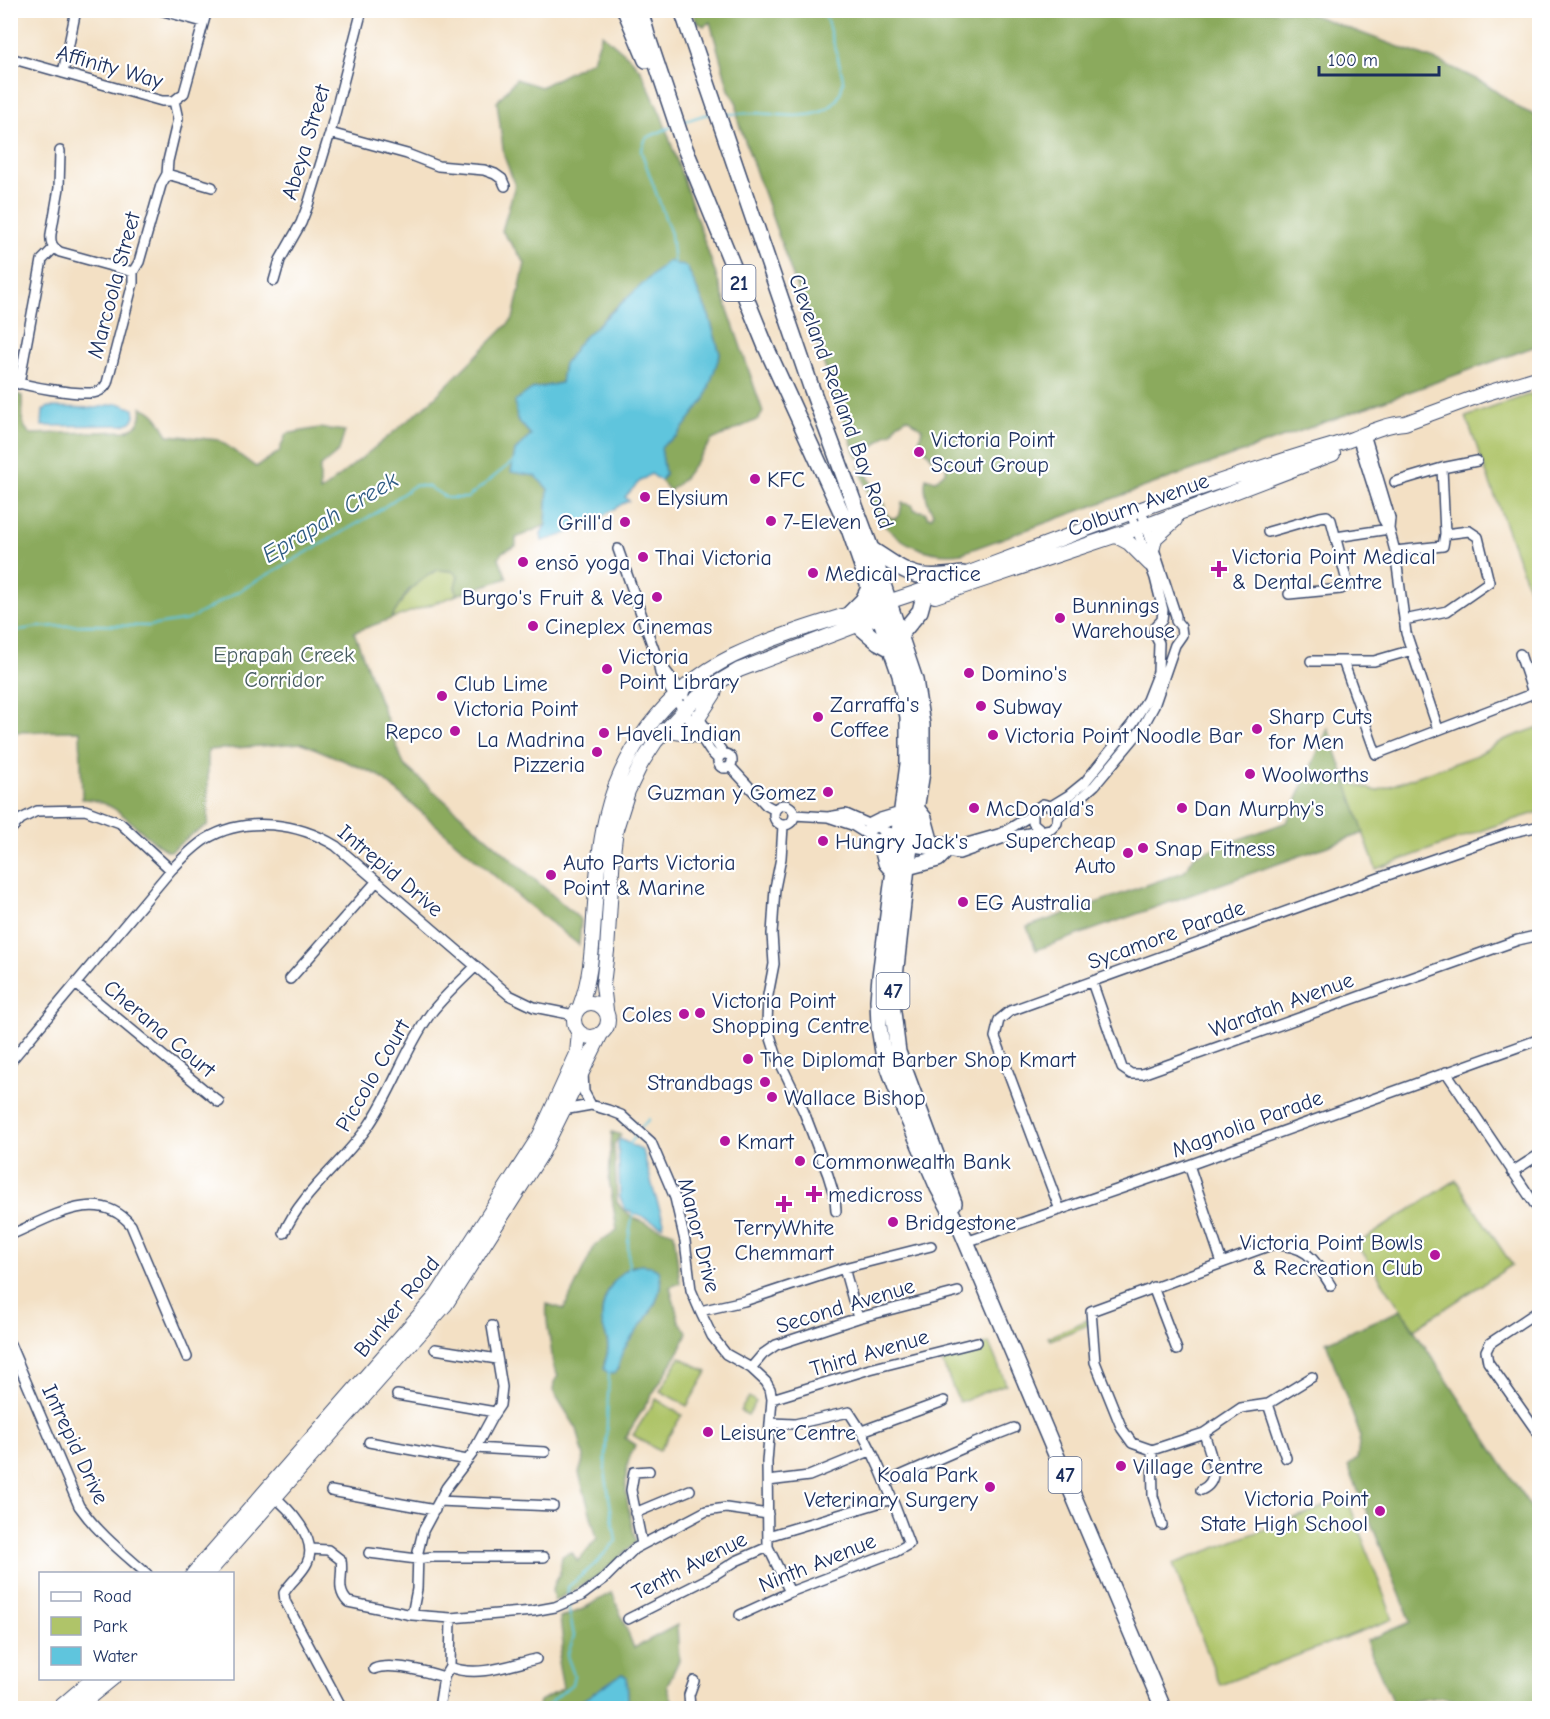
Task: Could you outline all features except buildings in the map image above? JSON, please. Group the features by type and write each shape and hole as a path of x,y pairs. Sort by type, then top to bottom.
{"highway":[{"name":"21","path":"625,10 642,39"},
{"name":"21","path":"640,10 642,39"},
{"name":"Cleveland Redland Bay Road","path":"683,11 710,96 811,387 872,549 891,649 903,687 908,723 908,773 901,815 904,841"},
{"name":"Cleveland Redland Bay Road","path":"642,39 766,347 829,483 870,586 901,634 915,680 922,725 922,758 917,809 904,841 900,869 893,987 898,1052 948,1182 964,1237 1163,1708"},
{"path":"872,549 903,571 919,576 940,577 963,574"},
{"path":"870,586 854,619 878,642 891,649"},
{"path":"901,634 920,611 923,600"},
{"path":"917,809 924,818 930,840"},
{"path":"871,826 901,815"},
{"path":"880,841 886,863 900,869 938,859 944,853"}],"main road":[{"name":"Colburn Avenue","path":"885,609 923,600 1116,536 1362,440 1393,424 1406,423 1539,376"},
{"name":"Colburn Avenue","path":"885,609 963,574 1260,468 1362,440"},
{"path":"1153,547 1155,538 1174,520 1176,514"},
{"path":"1116,536 1129,543 1150,564"},
{"path":"854,619 760,660 717,682 686,706 648,752 623,804 616,830 603,985 608,1023 600,1035 589,1037 579,1032 574,1024 590,976 599,848 612,792 636,744 678,694 708,671 736,655 885,609"},
{"path":"699,717 714,694 717,682"},
{"path":"664,730 700,736"},
{"path":"577,1011 591,1003 602,1006 606,1010"},
{"name":"Bunker Road","path":"442,1300 540,1134 577,1054 579,1032"},
{"name":"Bunker Road","path":"209,1572 271,1494 442,1300 542,1154 600,1035"},
{"name":"Bunker Road","path":"195,1572 271,1494"},
{"path":"60,1708 92,1680"},
{"path":"76,1708 111,1680"}],"street":[{"path":"63,72 76,10"},
{"path":"160,10 203,22"},
{"name":"Affinity Way","path":"10,58 162,101 174,101 184,93 207,10"},
{"name":"Abeya Street","path":"274,281 280,260 301,223 308,205 330,133 362,10"},
{"name":"Marcoola Street","path":"15,382 93,393 104,387 131,290 133,272 139,262 161,185 167,174 178,119 174,101"},
{"path":"330,133 406,154 438,166 484,170 495,174 506,186"},
{"path":"60,151 59,188 50,242 60,252 133,272"},
{"path":"167,174 212,187"},
{"path":"15,382 42,260 54,248"},
{"path":"1362,440 1384,509 1390,518 1389,529 1395,550 1404,620 1438,729"},
{"path":"1395,482 1442,468 1477,461"},
{"path":"1395,550 1443,546 1445,534 1442,468"},
{"path":"1136,512 1162,603 1162,621"},
{"path":"1268,532 1327,516 1331,520 1348,585 1341,590 1289,594"},
{"path":"1141,527 1153,547 1176,621"},
{"path":"1336,537 1389,529"},
{"path":"1404,620 1447,611 1489,582 1478,537 1469,531 1445,534"},
{"path":"618,549 658,661 686,706 700,736 721,757"},
{"path":"794,815 828,817 846,814 904,841 944,853 963,853 1007,837 1051,829 1058,818 1095,785 1141,730 1154,706 1175,645 1182,635 1181,627 1176,621 1169,619 1156,626 1154,633 1159,643 1158,672 1147,700 1132,724 1085,782 1051,806 1039,806 1032,815 1002,833 969,844 955,845 930,840 904,841 880,841 852,825 828,817"},
{"path":"1159,643 1167,646 1175,645"},
{"path":"1311,661 1374,661 1412,650"},
{"path":"1342,661 1376,754 1529,695 1532,690 1520,654"},
{"path":"686,706 699,717 721,757 721,766 730,766 766,805 775,810"},
{"path":"775,810 780,806 792,809 794,815 790,824 783,826"},
{"path":"1051,806 1057,811 1058,818"},
{"path":"10,830 21,819 37,811 85,810 120,823 171,870"},
{"path":"775,810 775,820 783,826"},
{"path":"1032,815 1033,823 1041,830"},
{"name":"Intrepid Drive","path":"10,1062 171,870 207,839 238,827 275,825 291,827 323,838 336,846 518,1000 545,1010 577,1011"},
{"path":"783,826 781,858 775,888 772,934 774,964 768,995 767,1026 776,1054 804,1112 828,1175 835,1198 836,1211"},
{"name":"Sycamore Parade","path":"1060,1210 995,1037 999,1020 1010,1011 1379,878 1509,833 1539,826"},
{"path":"290,979 376,881"},
{"name":"Waratah Avenue","path":"1092,982 1122,1068 1131,1074 1142,1074 1518,940 1539,935"},
{"name":"Piccolo Court","path":"284,1233 289,1221 352,1149 370,1124 432,1012 476,966"},
{"name":"Cherana Court","path":"76,984 219,1102"},
{"name":"Magnolia Parade","path":"964,1237 1060,1210 1539,1039"},
{"path":"582,1069 584,1092 591,1105"},
{"path":"1446,1072 1539,1212"},
{"name":"Manor Drive","path":"563,1110 591,1105 621,1115 651,1142 675,1198 683,1232 691,1290 700,1311 712,1336 726,1354 751,1368 766,1382 772,1399"},
{"path":"1512,1172 1539,1154"},
{"path":"1189,1165 1222,1263"},
{"path":"10,1235 85,1206 112,1209 124,1216 131,1225 187,1357"},
{"path":"1312,1377 1268,1404 1241,1408 1204,1433 1152,1450 1132,1443 1122,1429 1095,1362 1091,1311 1271,1245 1287,1244 1300,1248 1312,1258 1331,1286"},
{"path":"700,1311 744,1301 844,1269 931,1246"},
{"path":"844,1269 858,1318"},
{"path":"1153,1287 1177,1350"},
{"name":"Second Avenue","path":"751,1368 763,1354 776,1345 858,1318 958,1292"},
{"path":"1539,1310 1490,1343 1486,1351 1488,1362 1539,1436"},
{"path":"412,1616 417,1589 417,1559 423,1531 446,1488 475,1448 500,1405 502,1387 492,1326"},
{"name":"Third Avenue","path":"772,1399 870,1368 977,1342"},
{"name":"Intrepid Drive","path":"10,1344 79,1506 104,1537 145,1572"},
{"path":"435,1349 497,1359"},
{"path":"397,1395 495,1412"},
{"path":"772,1399 767,1462 768,1547 790,1592"},
{"path":"862,1431 945,1401"},
{"path":"1268,1404 1286,1458"},
{"path":"768,1536 892,1499 862,1431 849,1412 795,1424 771,1423"},
{"path":"886,1482 1014,1428"},
{"path":"1201,1490 1209,1486 1214,1479 1214,1470 1204,1433"},
{"path":"369,1442 467,1460"},
{"path":"475,1448 545,1452"},
{"path":"1152,1450 1153,1496 1162,1525"},
{"path":"768,1481 809,1476 870,1451"},
{"path":"642,1544 631,1490 634,1472 649,1471"},
{"path":"635,1513 690,1490"},
{"path":"331,1491 437,1505 552,1506"},
{"path":"271,1494 292,1512 307,1538 310,1550 308,1563 284,1593 285,1601 342,1708"},
{"name":"Ninth Avenue","path":"740,1615 790,1592 895,1552 909,1544 892,1499"},
{"path":"310,1550 328,1550 341,1560 343,1570 339,1586 342,1596 348,1602 412,1616 451,1618 545,1609 563,1604 604,1579 633,1549 706,1511 726,1508 768,1514"},
{"name":"Tenth Avenue","path":"628,1619 711,1577 736,1561 768,1547"},
{"path":"369,1553 417,1559 544,1557"},
{"path":"439,1708 444,1677 450,1667 451,1618"},
{"path":"450,1667 477,1671 536,1659"},
{"path":"374,1669 380,1666 390,1666 444,1677"},
{"path":"690,1708 689,1695 694,1681"},
{"path":"1153,1708 1156,1692"}],"green space":[{"path":"692,11 1302,11 1445,64 1484,83 1519,108 1539,117 1539,345 962,553 937,553 912,546 882,522 875,511 859,466 867,474 887,514 895,519 900,514 902,503 912,505 915,510 925,512 928,517 932,517 933,513 925,491 926,478 935,481 946,471 946,464 941,459 934,460 919,442 922,429 907,418 897,424 892,433 886,435 865,455 857,458 738,121 737,104 729,90 710,22 704,26 697,22"},
{"name":"Eprapah Creek Corridor","path":"602,34 630,58 641,71 662,117 763,412 759,419 712,440 684,478 670,491 661,481 665,474 661,448 677,436 720,354 709,316 687,267 647,282 609,313 564,364 561,383 532,389 517,419 531,435 515,451 548,489 546,525 516,538 516,546 502,552 499,558 507,578 454,596 457,593 455,587 458,576 452,571 438,570 429,574 408,591 391,619 354,632 404,765 581,920 579,945 525,902 378,775 302,743 208,750 208,825 171,851 167,851 118,811 95,801 82,799 80,731 11,732 11,391 22,396 24,426 31,434 126,431 139,422 141,407 154,415 168,435 219,440 256,467 279,452 286,434 319,428 345,431 339,451 320,467 320,492 428,404 513,319 525,263 502,231 515,185 504,156 497,102 516,79 541,87 593,60"},
{"path":"1540,391 1539,617 1466,417"},
{"path":"438,570 453,571 458,576 455,587 457,593 391,619 410,590"},
{"path":"1539,727 1539,812 1376,869 1345,781 1376,791 1477,755 1503,740"},
{"path":"1328,728 1364,833 1036,950 1027,927 1184,872 1195,855 1287,822"},
{"path":"612,1132 621,1135 614,1144 617,1202 635,1218 674,1233 680,1283 670,1287 679,1321 687,1332 680,1350 625,1438 636,1445 627,1467 626,1492 636,1542 600,1575 554,1601 552,1590 560,1572 562,1556 571,1552 578,1561 597,1538 579,1473 584,1457 577,1429 553,1391 554,1382 558,1376 553,1362 547,1304 564,1309 595,1245 617,1230 609,1179","holes":["633,1266 650,1266 661,1279 657,1300 626,1345 618,1369 611,1373 607,1372 604,1363 608,1349 602,1319 605,1298 621,1273"]},
{"name":"Victoria Point Bowls & Recreation Club","path":"1456,1180 1512,1265 1414,1329 1357,1244"},
{"path":"1401,1310 1539,1520 1539,1708 1489,1708 1440,1697 1413,1701 1395,1708 1366,1641 1411,1622 1348,1466 1357,1459 1360,1435 1326,1342"},
{"path":"1087,1320 1088,1325 1050,1340 1048,1337"},
{"path":"989,1343 1006,1384 959,1402 942,1362"},
{"path":"680,1357 707,1372 687,1406 660,1391"},
{"path":"749,1397 756,1402 748,1415 740,1411"},
{"path":"656,1399 682,1415 659,1451 633,1435"},
{"path":"1347,1498 1393,1619 1220,1685 1173,1564"},
{"path":"612,1592 634,1648 677,1625 679,1660 667,1686 675,1708 596,1708 628,1698 627,1678 622,1674 577,1704 575,1708 538,1708 540,1701 563,1688 558,1662 563,1644 560,1618 581,1610"}],"water":[{"path":"668,261 687,267 709,316 720,354 705,399 677,436 661,448 665,474 661,481 651,474 639,482 625,497 629,501 584,526 542,541 541,533 546,525 548,489 535,476 511,472 515,451 531,435 517,419 515,401 532,389 561,383 564,364 581,340"},
{"path":"118,403 134,409 135,417 131,422 123,425 42,426 43,410 49,407 96,408"},
{"path":"620,1139 643,1151 664,1222 662,1226 625,1209 620,1197 618,1143"},
{"path":"642,1265 659,1271 659,1293 650,1313 623,1351 617,1371 607,1372 604,1369 608,1349 602,1313 607,1294 624,1271"},
{"path":"622,1674 627,1677 628,1702 596,1708 575,1708 577,1704"}],"waterway":[{"name":"Eprapah Creek","path":"725,114 810,115 831,106 839,96 843,77 824,10"},
{"name":"Eprapah Creek","path":"682,122 711,114"},
{"name":"Eprapah Creek","path":"671,127 646,138 641,151 671,234 674,264"},
{"name":"Eprapah Creek","path":"10,632 37,627 149,626 188,620 374,514 415,485 429,487 447,498 467,498 515,460"},
{"path":"641,1128 649,1119"},
{"path":"629,1145 638,1133"},
{"path":"629,1270 628,1242 633,1213"},
{"path":"568,1599 568,1587 594,1565 616,1541 605,1471 609,1372"},
{"path":"544,1708 572,1684 574,1675 567,1656 574,1636 568,1605"}],"place":[{"name":"Victoria Point Scout Group","path":"919,452"},
{"name":"KFC","path":"755,479"},
{"name":"Elysium","path":"645,497"},
{"name":"7-Eleven","path":"771,521"},
{"name":"Grill'd","path":"625,522"},
{"name":"Thai Victoria","path":"643,557"},
{"name":"ensō yoga","path":"523,562"},
{"name":"Victoria Point Medical & Dental Centre","path":"1219,569"},
{"name":"Medical Practice","path":"813,573"},
{"name":"Burgo's Fruit & Veg","path":"657,597"},
{"name":"Bunnings Warehouse","path":"1060,618"},
{"name":"Cineplex Cinemas","path":"533,626"},
{"name":"Victoria Point Library","path":"607,669"},
{"name":"Domino's","path":"969,673"},
{"name":"Club Lime Victoria Point","path":"442,696"},
{"name":"Subway","path":"981,706"},
{"name":"Zarraffa's Coffee","path":"818,717"},
{"name":"Sharp Cuts for Men","path":"1257,729"},
{"name":"Repco","path":"455,731"},
{"name":"Haveli Indian","path":"604,733"},
{"name":"Victoria Point Noodle Bar","path":"993,735"},
{"name":"La Madrina Pizzeria","path":"597,752"},
{"name":"Woolworths","path":"1250,774"},
{"name":"Guzman y Gomez","path":"828,792"},
{"name":"McDonald's","path":"974,808"},
{"name":"Dan Murphy's","path":"1182,808"},
{"name":"Hungry Jack's","path":"823,841"},
{"name":"Snap Fitness","path":"1143,848"},
{"name":"Supercheap Auto","path":"1128,853"},
{"name":"Auto Parts Victoria Point & Marine","path":"551,875"},
{"name":"EG Australia","path":"963,902"},
{"name":"Victoria Point Shopping Centre","path":"700,1013"},
{"name":"Coles","path":"684,1014"},
{"name":"The Diplomat Barber Shop Kmart","path":"748,1059"},
{"name":"Strandbags","path":"765,1082"},
{"name":"Wallace Bishop","path":"772,1097"},
{"name":"Kmart","path":"725,1141"},
{"name":"Commonwealth Bank","path":"800,1161"},
{"name":"medicross","path":"814,1194"},
{"name":"TerryWhite Chemmart","path":"784,1204"},
{"name":"Bridgestone","path":"893,1222"},
{"name":"Victoria Point Bowls & Recreation Club","path":"1435,1255"},
{"name":"Leisure Centre","path":"708,1432"},
{"name":"Village Centre","path":"1121,1466"},
{"name":"Koala Park Veterinary Surgery","path":"990,1487"},
{"name":"Victoria Point State High School","path":"1380,1511"}]}
